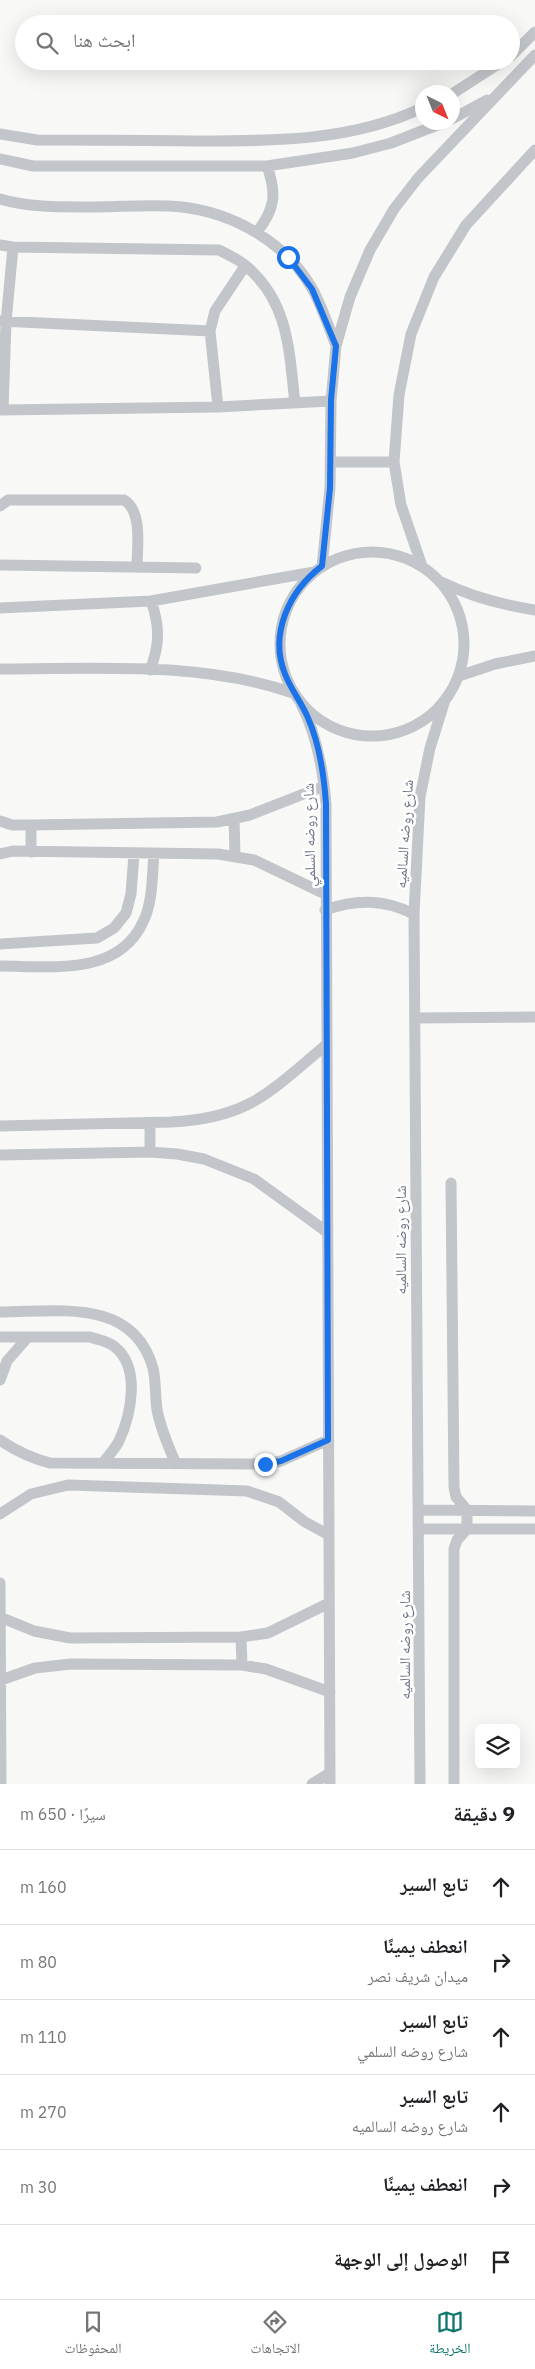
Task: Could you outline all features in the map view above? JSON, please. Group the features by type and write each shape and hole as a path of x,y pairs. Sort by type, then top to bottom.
{"street":[{"path":"520,47 535,32"},
{"path":"318,570 331,462 331,400 336,346 350,298 370,250 394,209 418,178 535,55"},
{"path":"460,89 489,70"},
{"path":"460,115 499,93"},
{"path":"0,134 37,140 278,141 350,132 384,123 415,111"},
{"path":"0,159 33,166 267,166 353,153 391,143 425,130"},
{"path":"422,566 405,518 394,462 399,394 411,334 434,277 466,225 535,150"},
{"path":"257,232 268,218 274,201 273,183 267,166"},
{"path":"0,200 17,204 63,206 182,207 221,215 257,232 288,257 312,289 336,346"},
{"path":"0,245 13,247 219,250 245,266 270,292 286,326 295,402"},
{"path":"13,247 3,321 2,410 218,407 331,400"},
{"path":"218,407 210,331 215,311 245,266"},
{"path":"3,321 210,331"},
{"path":"331,462 394,462"},
{"path":"0,506 8,500 124,500 132,506 136,515 137,567"},
{"path":"441,582 455,602 463,626 464,651 459,676 445,700 426,719 401,732 374,736 347,733 322,722 301,704 293,693 284,673 280,651 281,629 287,608 298,588 318,570 341,557 368,552 382,552 403,557 422,566 441,582 466,594 501,604 535,610"},
{"path":"0,565 196,568"},
{"path":"0,608 151,601 318,570"},
{"path":"150,670 157,653 159,636 157,618 151,601"},
{"path":"459,676 495,664 535,656"},
{"path":"0,671 21,669 150,670 226,675 260,682 293,693"},
{"name":"شارع روضه السالميه","path":"420,1784 414,914 420,797 430,748 445,700"},
{"name":"شارع روضه السلمي","path":"301,704 316,740 324,786 325,910"},
{"path":"0,821 12,825 31,826 217,822 250,815 324,786"},
{"path":"234,819 235,856"},
{"path":"31,826 31,852"},
{"path":"0,854 13,851 218,854 235,856 254,860 325,894"},
{"path":"0,944 97,938 114,928 126,913 131,894 134,854"},
{"path":"0,966 82,965 107,958 128,943 143,922 150,897 154,854"},
{"path":"312,1784 330,1779 325,910 350,902 370,901 390,904 414,914"},
{"path":"415,1018 535,1017"},
{"path":"0,1126 200,1121 227,1114 253,1103 277,1087 326,1045"},
{"path":"150,1123 150,1152"},
{"path":"0,1155 150,1152 195,1157 230,1168 254,1179 327,1232"},
{"path":"451,1183 454,1487 456,1497 468,1510 467,1528 457,1540 454,1549 454,1784"},
{"path":"0,1312 87,1312 106,1315 122,1324 137,1336 147,1352 153,1370 162,1427 176,1464"},
{"path":"0,1337 90,1338 104,1341 115,1347 125,1357 130,1371 131,1388 126,1425 118,1443 103,1463"},
{"path":"0,1380 7,1361 28,1337"},
{"path":"0,1440 14,1450 32,1458 69,1464 265,1464 281,1461 328,1440"},
{"path":"68,1485 69,1464"},
{"path":"0,1514 31,1494 49,1488 68,1485 246,1491 279,1502 306,1522 329,1535"},
{"path":"419,1510 535,1511"},
{"path":"419,1528 535,1529"},
{"path":"0,1584 1,1783"},
{"path":"0,1616 34,1631 70,1638 241,1637 268,1633 329,1603"},
{"path":"241,1637 242,1665"},
{"path":"1,1680 35,1668 62,1665 242,1665 266,1669 330,1692"}],"route":[{"path":"265,1464 295,1456 308,1448 328,1440 326,804 316,740 308,718 284,673 280,651 281,629 287,608 298,588 322,566 330,488 331,400 336,346 312,289 288,257"}]}
